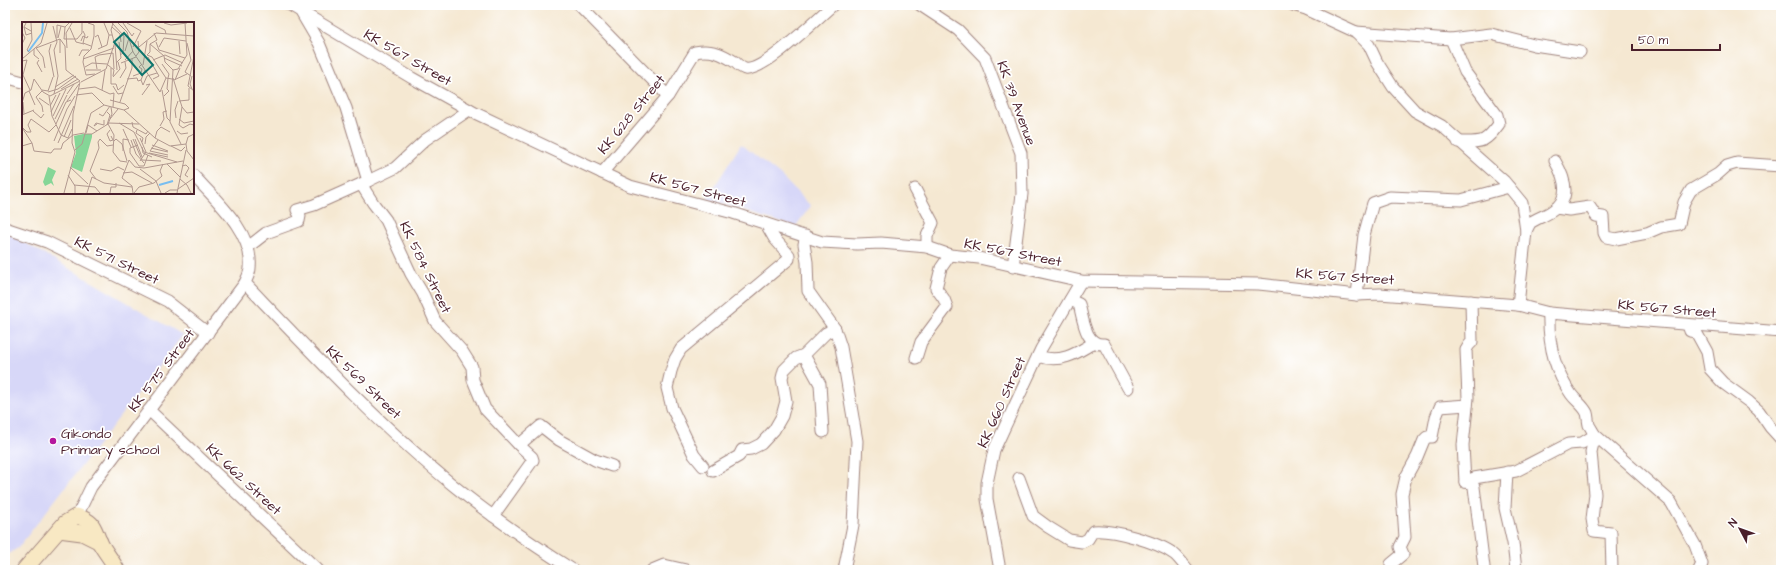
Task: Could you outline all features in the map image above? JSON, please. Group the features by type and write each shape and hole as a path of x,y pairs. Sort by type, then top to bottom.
{"main road":[{"path":"24,570 59,530 70,519 77,516 86,519 94,526 100,542 117,570"},
{"path":"59,530 82,533 100,542"}],"street":[{"name":"KK 567 Street","path":"290,5 470,110 630,186 766,224 822,242 857,244 881,243 928,247 950,255 979,258 1013,267 1081,281 1259,284 1357,295 1380,294 1518,305 1549,313 1781,332"},
{"path":"579,5 668,96"},
{"name":"KK 628 Street","path":"602,173 668,96 695,52 706,50 721,53 745,69 754,68 774,57 833,5"},
{"name":"KK 39 Avenue","path":"920,5 958,30 985,58 1020,153 1022,194 1013,267"},
{"path":"1293,5 1306,9 1356,32 1369,45 1377,62 1393,87 1415,110 1442,126 1509,187 1522,203 1526,231 1518,305"},
{"name":"KK 584 Street","path":"301,12 320,43 346,108 365,182 373,203 386,220 411,274 423,294 434,321 462,351 472,367 473,380 485,409 532,457 533,460 504,497 493,516"},
{"path":"1356,32 1451,39 1491,34 1534,45 1580,52"},
{"path":"1451,39 1465,72 1497,115 1499,124 1491,135 1481,142 1458,142"},
{"path":"5,77 22,82"},
{"path":"248,247 266,233 298,221 300,216 297,210 300,208 314,205 395,168 425,140 470,110"},
{"path":"1526,231 1530,223 1556,208 1561,204 1565,197 1565,184 1555,161"},
{"path":"1556,208 1569,210 1590,208 1596,216 1603,218 1604,233 1606,238 1616,239 1679,224 1684,202 1691,190 1718,174 1727,166 1737,163 1781,166"},
{"path":"194,176 233,220 246,239 250,269 245,283"},
{"path":"1357,295 1364,235 1373,203 1390,197 1461,200 1509,187"},
{"path":"915,189 933,223 927,236 928,247"},
{"path":"703,466 694,455 672,408 667,388 670,371 681,349 788,259 789,255 774,238 766,224"},
{"name":"KK 571 Street","path":"5,228 46,242 167,301 208,333"},
{"path":"806,236 804,244 807,262 808,291 835,329 841,347 858,441 853,524 844,570"},
{"path":"916,358 921,342 947,307 944,299 936,288 941,268 950,255"},
{"name":"KK 660 Street","path":"1000,570 987,499 988,475 994,450 1038,356 1081,281"},
{"name":"KK 575 Street","path":"77,516 91,487 245,283"},
{"name":"KK 569 Street","path":"245,283 327,368 395,434 453,485 517,534 573,570"},
{"path":"1070,300 1079,304 1088,334 1093,343 1098,345 1104,344 1128,388"},
{"path":"1465,482 1463,445 1467,405 1466,350 1472,342 1473,333 1471,301"},
{"path":"1549,313 1549,340 1552,354 1566,386 1587,413 1589,424 1595,435 1671,502 1695,544 1702,564 1699,570"},
{"path":"1688,325 1690,331 1696,332 1707,352 1710,369 1715,375 1759,411 1770,427 1781,439"},
{"path":"713,471 739,456 742,450 751,449 761,444 774,430 782,416 786,401 782,378 784,370 796,358 804,355 826,334 835,329"},
{"path":"1038,356 1047,360 1077,354 1093,343"},
{"path":"804,355 820,384 823,432"},
{"path":"1393,570 1391,564 1403,554 1400,547 1405,537 1402,494 1406,477 1424,440 1427,437 1432,436 1440,407 1467,405"},
{"name":"KK 662 Street","path":"149,410 318,570"},
{"path":"519,445 541,426 558,440 595,460 612,466"},
{"path":"1465,482 1474,478 1516,471 1568,444 1582,443 1595,435"},
{"path":"1595,435 1591,452 1595,494 1592,519 1594,532 1611,533 1612,570"},
{"path":"1507,472 1505,508 1513,544 1516,570"},
{"path":"1019,478 1033,516 1070,540 1082,542 1088,540 1093,531 1101,530 1123,535 1157,545 1174,554 1188,570"},
{"path":"1465,482 1472,483 1474,487 1484,567"},
{"path":"652,570 664,565 686,570"}],"shaded area":[{"path":"741,144 781,176 811,206 795,227 707,199"},
{"name":"Gikondo Primary school","path":"5,233 10,234 183,335 18,548 5,556"}],"place":[{"name":"Gikondo Primary school","path":"53,441"}]}
